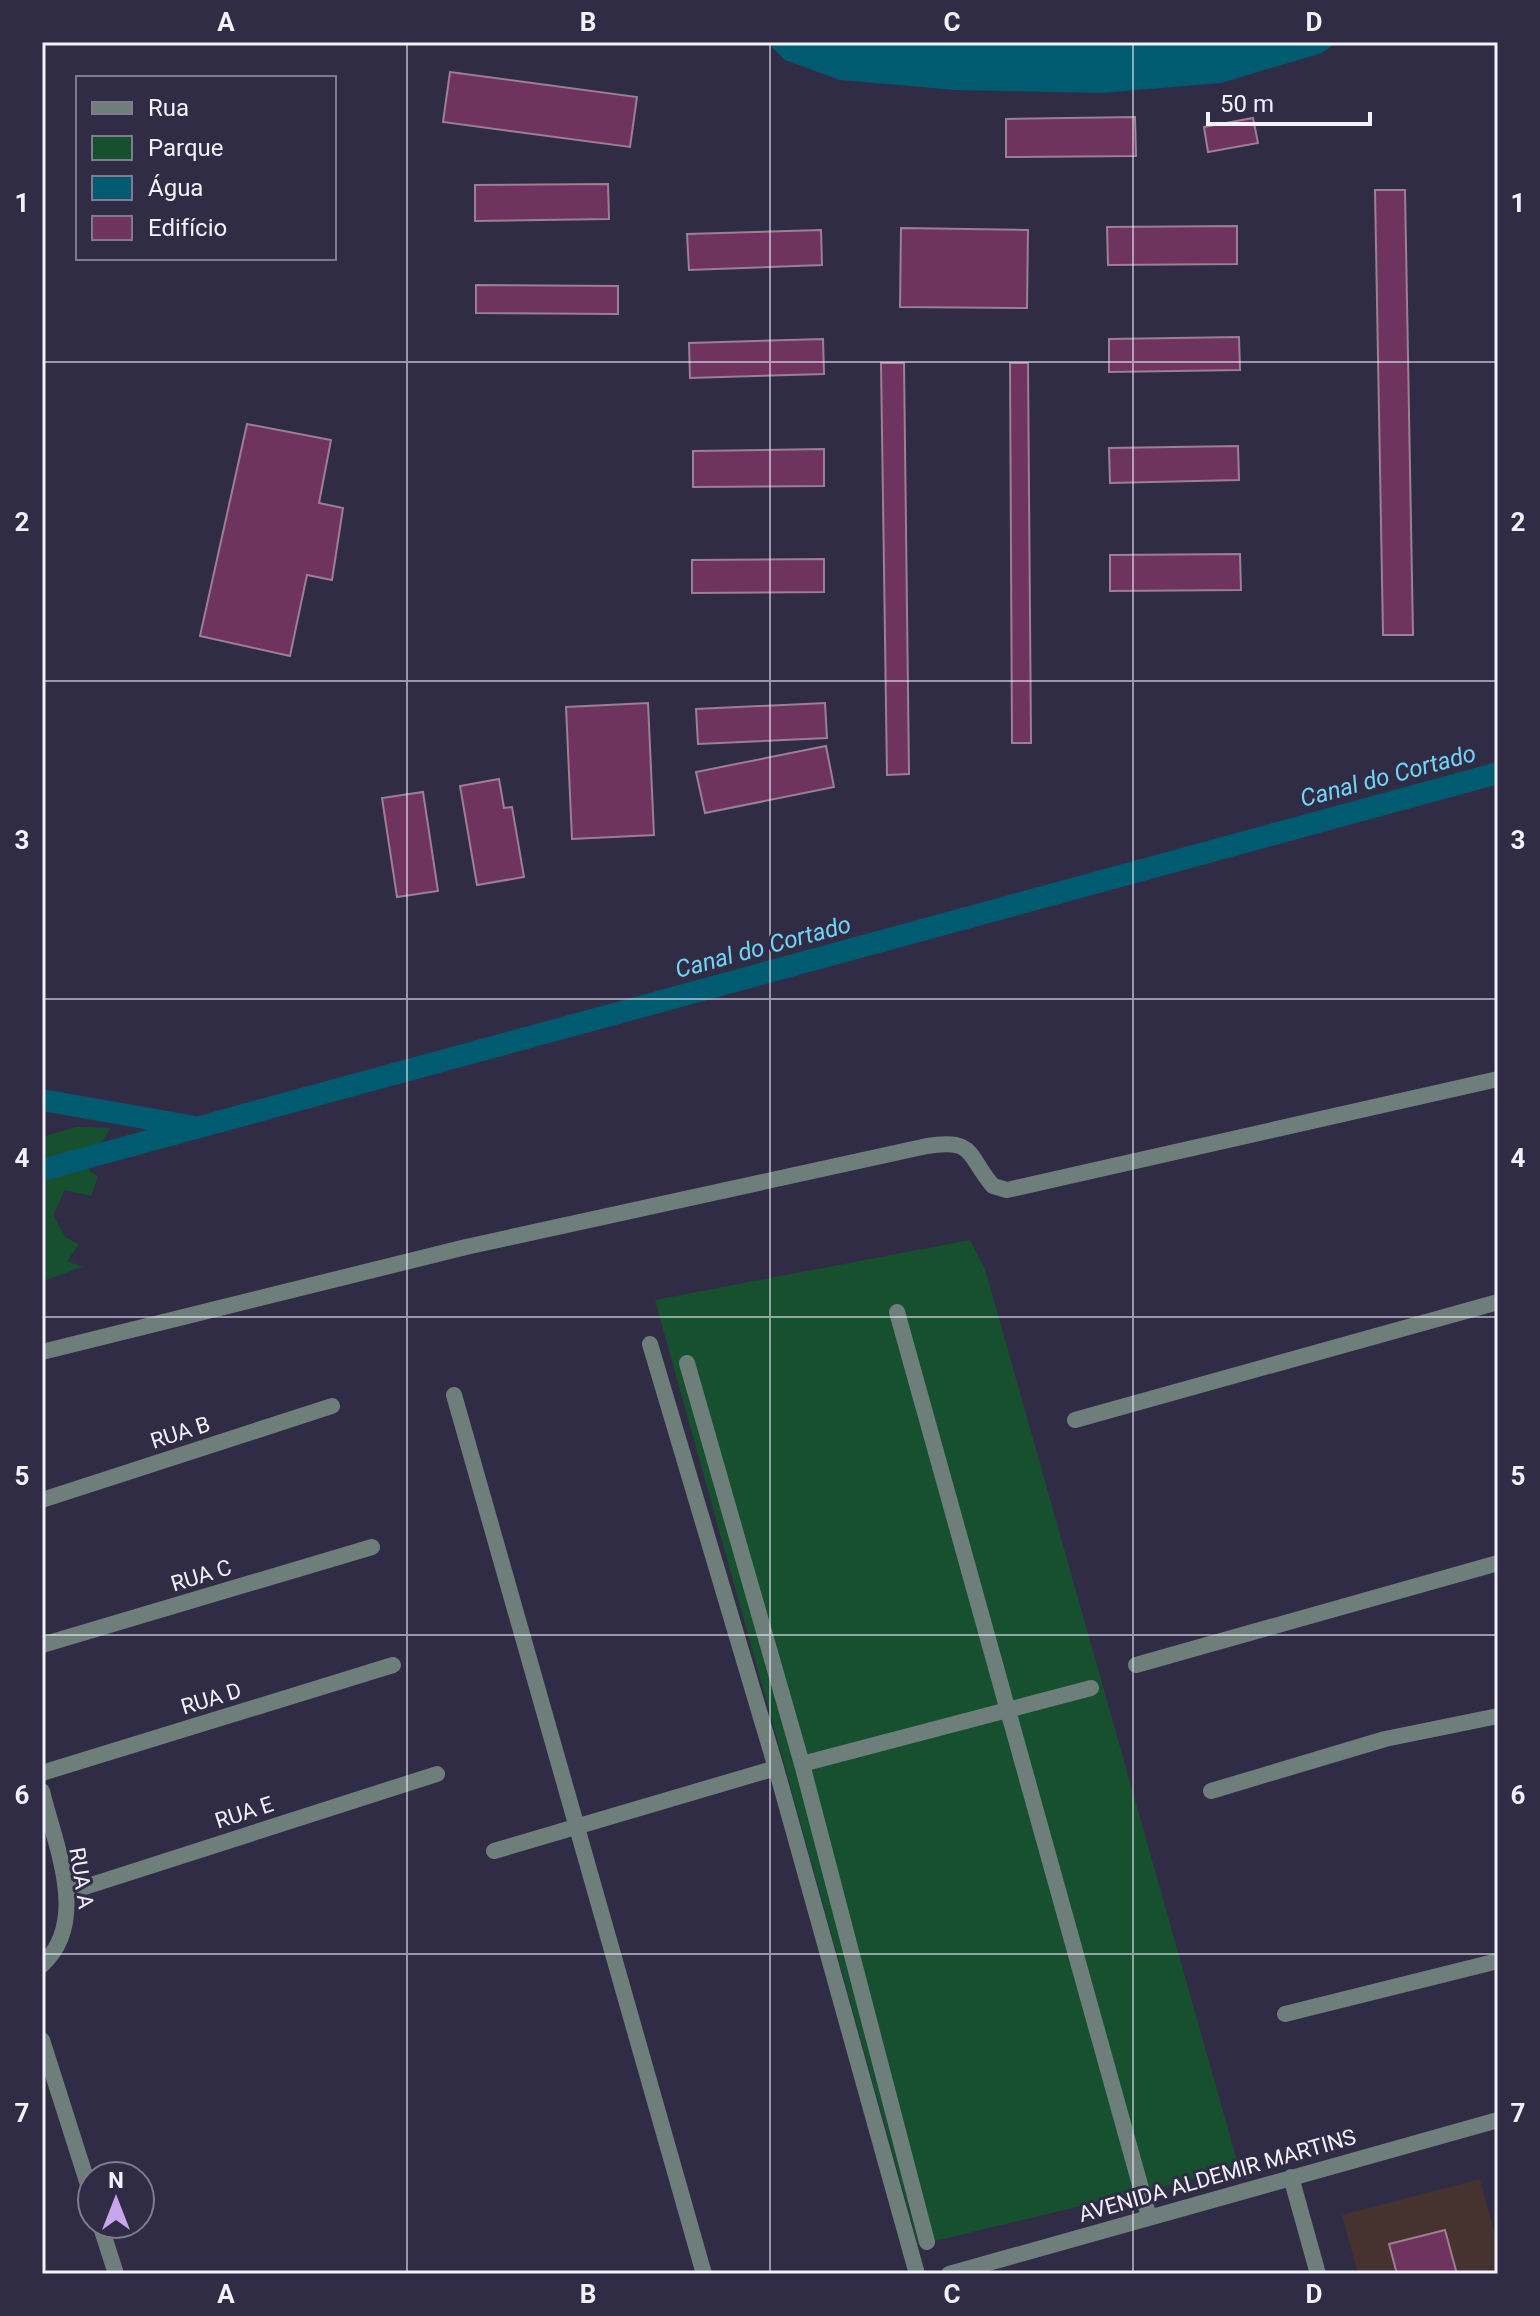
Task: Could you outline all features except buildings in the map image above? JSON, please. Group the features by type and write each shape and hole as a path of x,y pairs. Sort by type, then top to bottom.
{"street":[{"path":"42,1352 466,1247 927,1146 949,1142 963,1145 975,1155 993,1186 1007,1190 1498,1079"},
{"path":"1075,1420 1498,1302"},
{"path":"897,1312 1149,2217"},
{"path":"650,1344 776,1768 917,2274"},
{"path":"687,1363 802,1764 927,2242"},
{"path":"454,1395 704,2274"},
{"name":"RUA B","path":"42,1500 332,1406"},
{"name":"RUA C","path":"42,1645 372,1547"},
{"path":"1136,1665 1498,1563"},
{"name":"RUA D","path":"42,1773 393,1665"},
{"path":"802,1764 1091,1688"},
{"path":"1211,1791 1385,1739 1498,1716"},
{"path":"494,1851 776,1768"},
{"name":"RUA E","path":"66,1893 437,1774"},
{"name":"RUA A","path":"42,1791 66,1893 68,1915 64,1936 42,1965"},
{"path":"1285,2014 1498,1961"},
{"path":"42,2040 80,2160"},
{"name":"AVENIDA ALDEMIR MARTINS","path":"949,2274 1498,2120"},
{"path":"1291,2177 1318,2274"},
{"path":"105,2240 116,2274"}],"shaded area":[{"path":"1480,2179 1498,2246 1498,2274 1358,2274 1342,2215"}],"green space":[{"path":"76,1127 111,1128 85,1167 98,1177 91,1196 65,1190 53,1215 66,1238 79,1244 67,1261 83,1267 42,1281 42,1137"},
{"path":"970,1240 985,1269 1239,2168 918,2245 655,1300"}],"water":[{"path":"767,42 1337,42 1322,53 1221,83 1101,93 955,90 840,80 785,60"}],"waterway":[{"name":"Canal do Cortado","path":"42,1170 1498,773"},
{"path":"42,1100 190,1126"}]}
